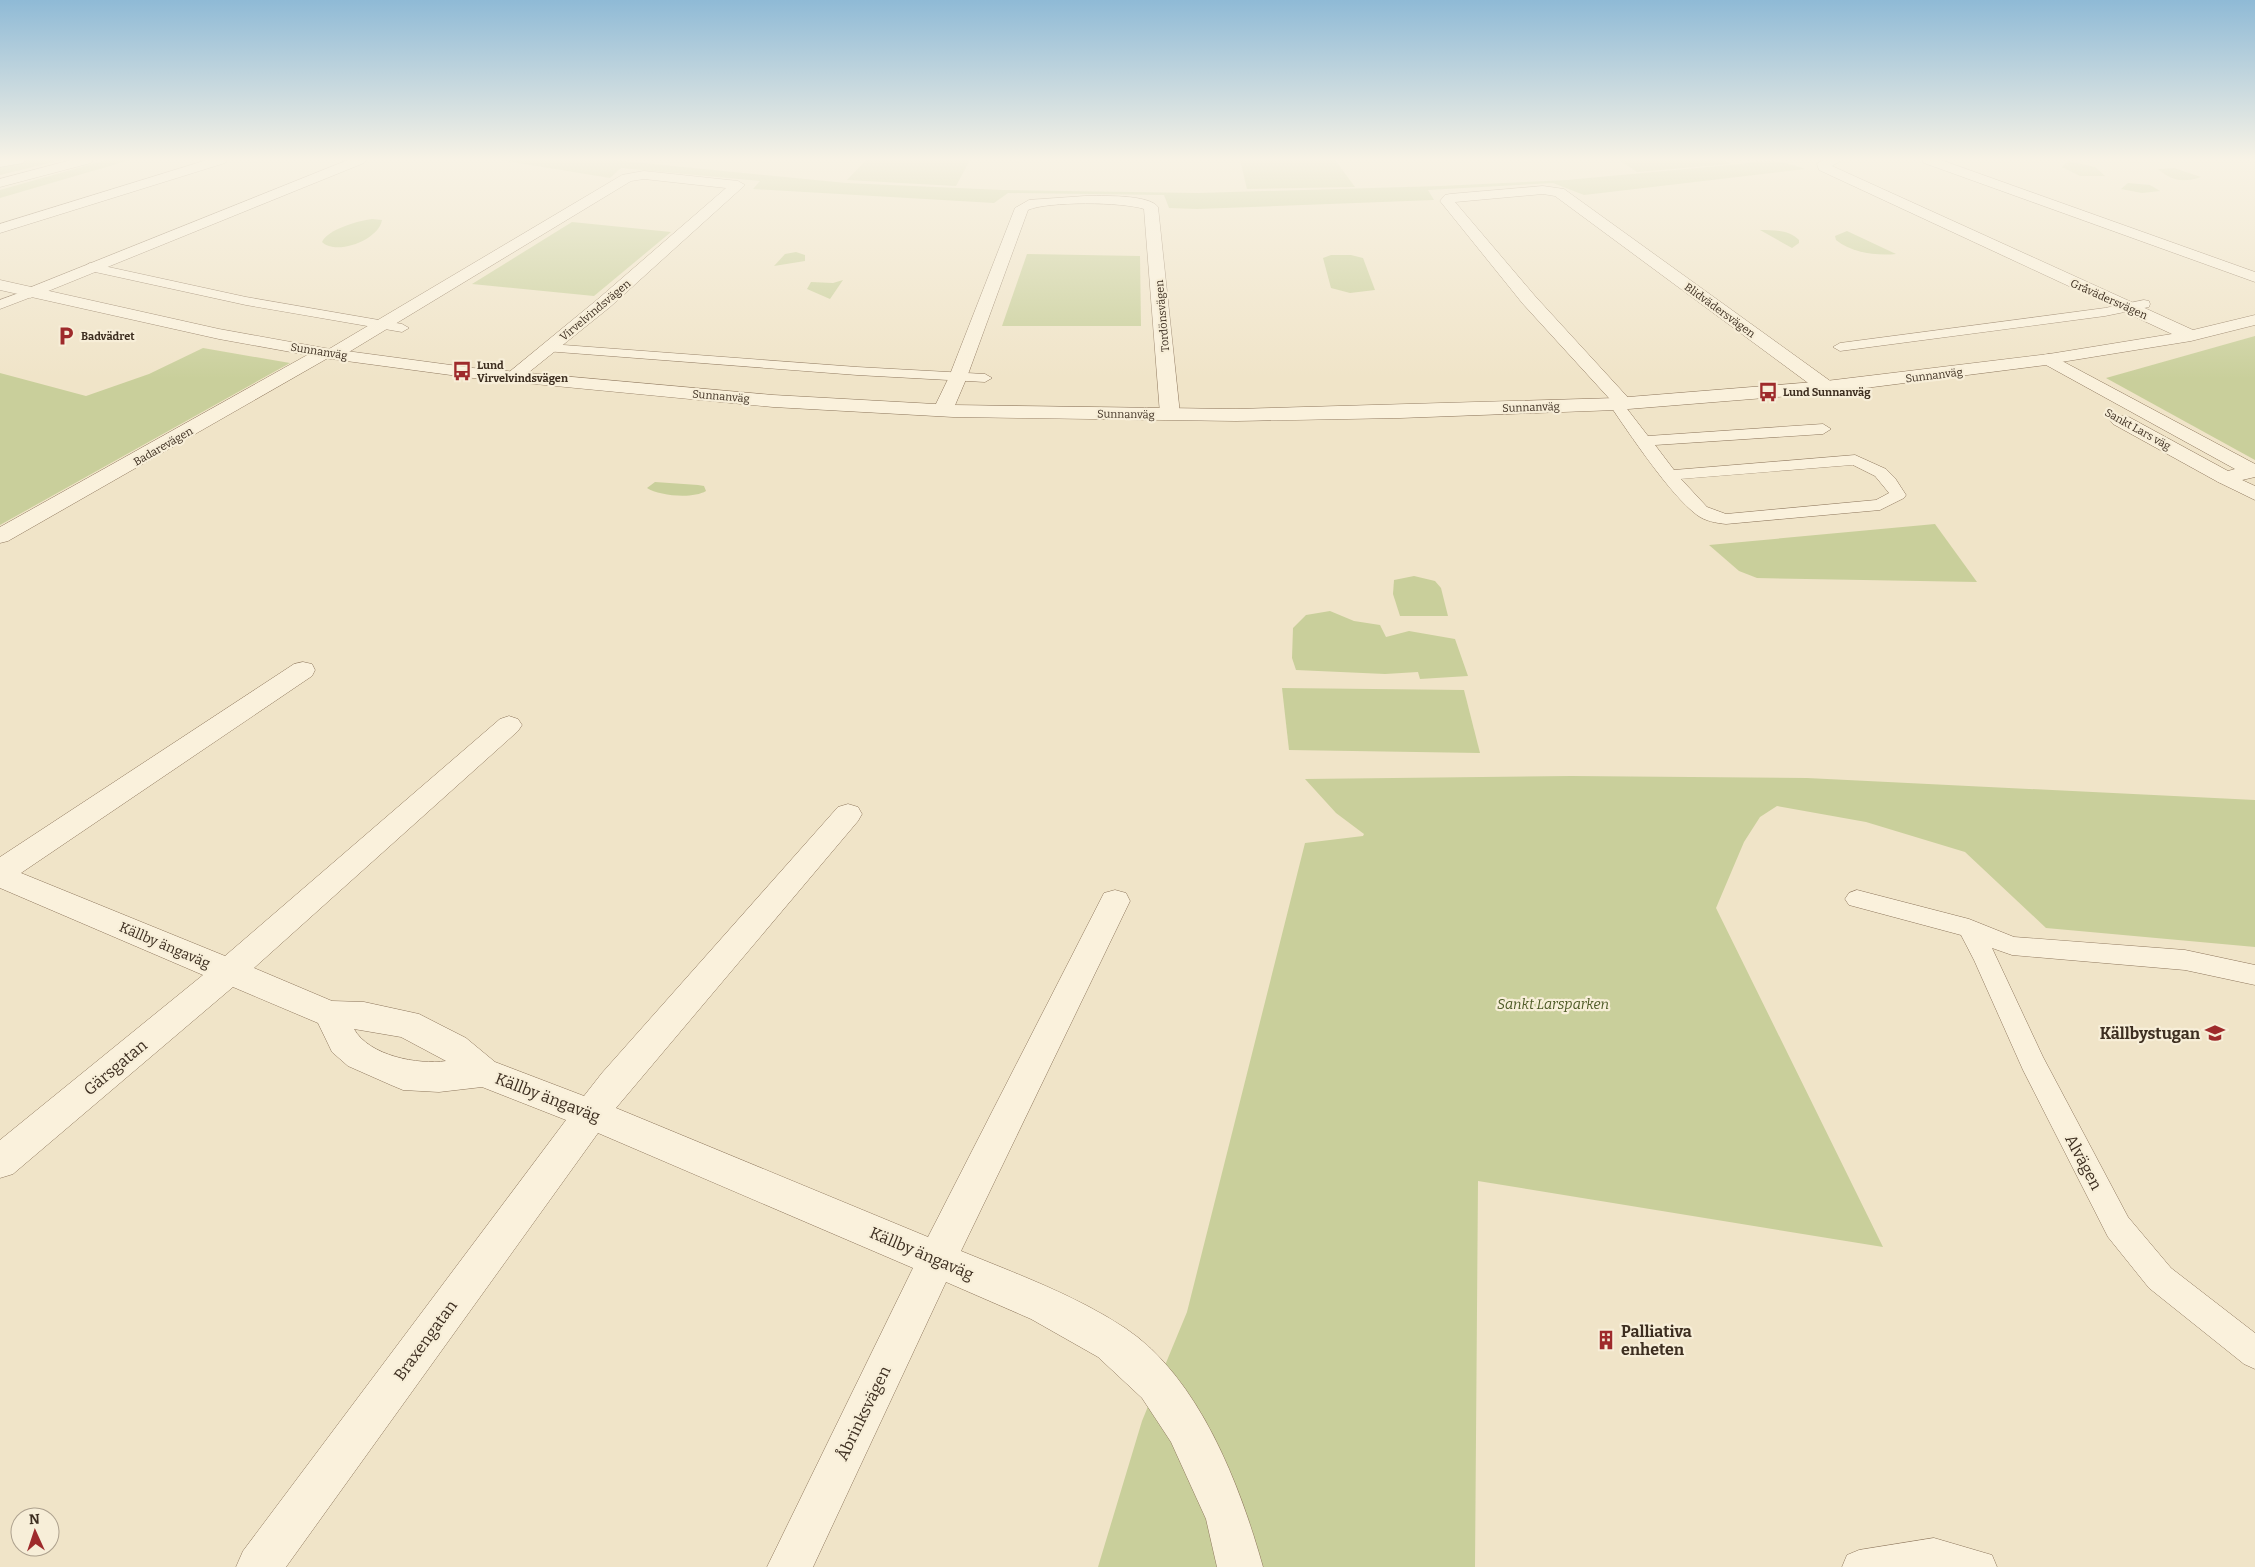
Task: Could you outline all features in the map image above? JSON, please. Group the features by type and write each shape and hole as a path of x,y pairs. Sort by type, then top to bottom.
{"street":[{"path":"30,293 175,233"},
{"name":"Virvelvindsvägen","path":"329,353 381,326 536,233"},
{"name":"Virvelvindsvägen","path":"512,377 550,348 682,233"},
{"name":"Tordönsvägen","path":"942,410 958,377 1013,233"},
{"name":"Tordönsvägen","path":"1154,233 1170,414"},
{"name":"Blidvädersvägen","path":"1473,233 1620,403"},
{"name":"Blidvädersvägen","path":"1615,233 1826,387"},
{"name":"Gråvädersvägen","path":"1967,233 2190,336"},
{"path":"2133,233 2255,277"},
{"name":"Sunnanväg","path":"0,285 219,334 329,353 512,377 773,401 942,410 1170,414 1400,412 1620,403 1826,387 2021,364 2190,336 2255,320"},
{"name":"Badarevägen","path":"0,536 329,353"},
{"name":"Sankt Lars väg","path":"2049,359 2254,471"},
{"name":"Sankt Lars väg","path":"2021,364 2255,494"},
{"path":"2225,478 2254,471"},
{"path":"0,872 303,670"},
{"name":"Gärsgatan","path":"0,1162 229,972 509,726"},
{"name":"Braxengatan","path":"259,1567 614,1084 848,814"},
{"name":"Källby ängaväg","path":"0,876 330,1014 364,1016 407,1024 454,1048 483,1072 591,1114 1045,1305 1112,1343 1157,1383 1186,1427 1227,1517 1240,1567"},
{"name":"Åbrinksvägen","path":"790,1567 937,1260 1115,901"},
{"name":"Källby ängaväg","path":"330,1014 344,1042 360,1056 403,1075 439,1077 483,1072"}],"lane":[{"path":"90,267 244,302 402,328"},
{"path":"0,306 30,293"},
{"path":"1840,347 2128,308 2144,304"},
{"path":"550,348 985,378"},
{"path":"1620,403 1672,475 1702,510 1713,518 1726,519 1880,505 1898,495 1891,481 1878,470 1855,460 1672,475"},
{"path":"1646,441 1824,429"},
{"path":"1857,899 1969,928 2012,946 2185,960 2255,974"},
{"name":"Alvägen","path":"1969,928 1986,959 2032,1062 2118,1227 2160,1278 2255,1353"},
{"path":"1859,1567 1934,1554 1980,1567"}],"green space":[{"path":"330,233 374,233 356,244 337,247 328,246 322,242"},
{"path":"554,233 670,233 594,296 472,284"},
{"path":"1766,233 1791,234 1799,240 1799,243 1792,248"},
{"path":"1842,233 1852,233 1896,254 1873,254 1857,251 1836,240 1835,236"},
{"path":"796,252 805,255 805,261 774,266 785,254"},
{"path":"1027,254 1140,256 1141,326 1002,326"},
{"path":"1331,255 1351,255 1363,258 1375,290 1350,293 1331,288 1323,258"},
{"path":"843,280 830,299 807,289 811,282 833,283"},
{"path":"2255,336 2255,460 2106,378"},
{"path":"203,348 290,363 0,525 0,373 86,396 149,374"},
{"path":"655,482 704,486 706,491 685,496 668,495 647,488"},
{"path":"1935,524 1977,582 1757,578 1739,571 1709,545"},
{"path":"1414,576 1435,581 1441,588 1448,616 1400,616 1393,594 1394,580"},
{"path":"1330,611 1354,621 1380,625 1386,637 1409,631 1455,639 1468,676 1420,679 1418,672 1385,674 1296,670 1292,658 1293,628 1306,615"},
{"path":"1282,688 1464,690 1480,753 1289,750"},
{"name":"Sankt Larsparken","path":"1571,776 1807,778 2255,800 2255,947 2046,928 1965,852 1866,822 1777,806 1760,817 1744,842 1716,908 1883,1247 1478,1181 1475,1567 1098,1567 1142,1421 1187,1312 1305,843 1363,836 1364,834 1336,813 1305,779"}],"place":[{"name":"Badvädret","path":"66,336"},
{"name":"Lund Virvelvindsvägen","path":"462,371"},
{"name":"Lund Sunnanväg","path":"1768,392"},
{"name":"Källbystugan","path":"2215,1033"},
{"name":"Palliativa enheten","path":"1606,1340"}]}
